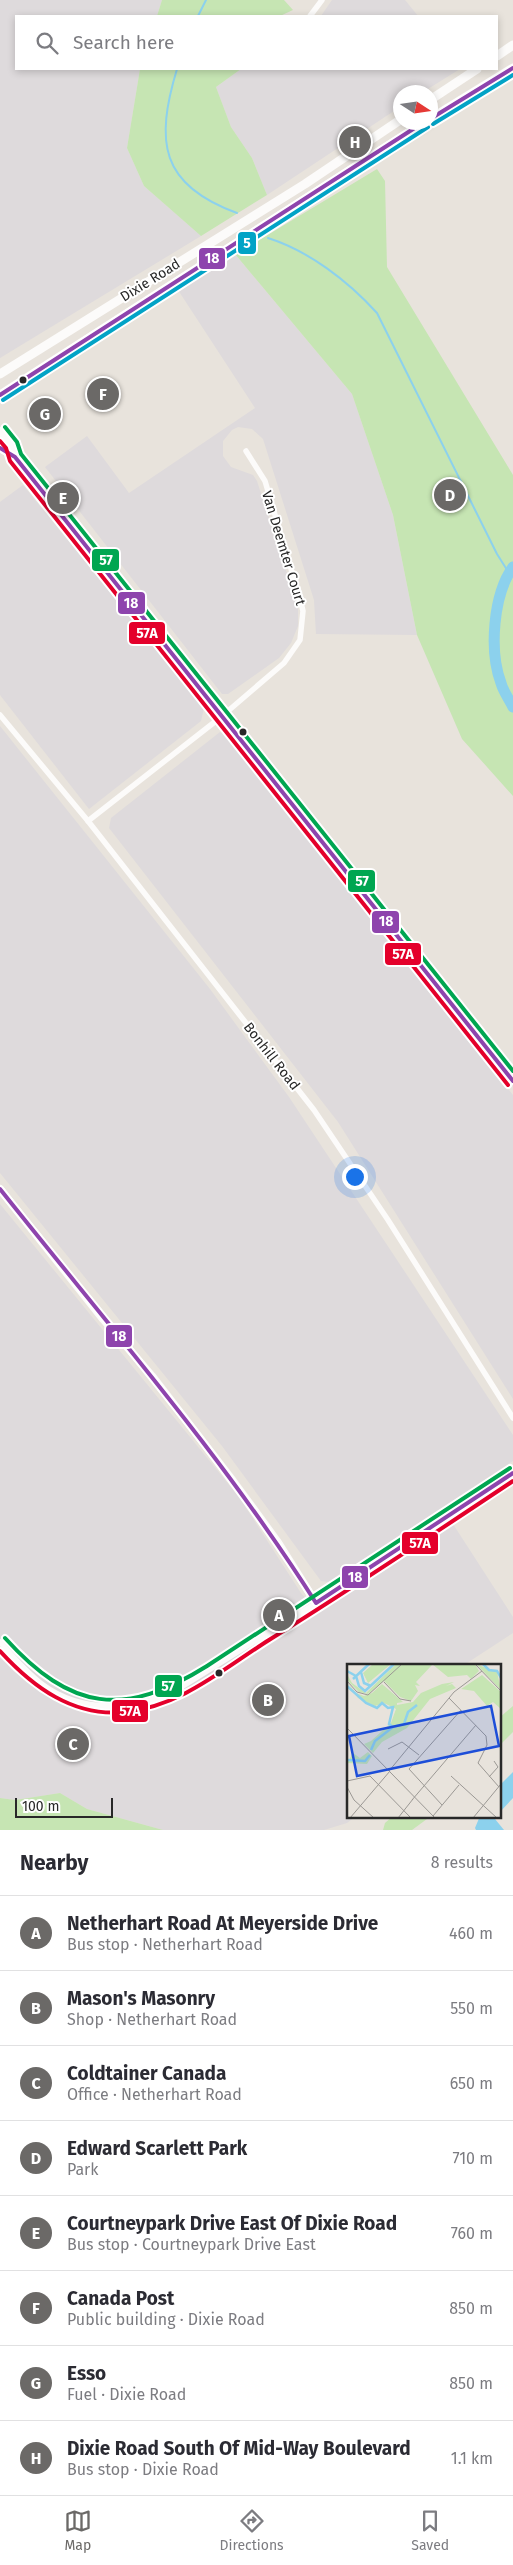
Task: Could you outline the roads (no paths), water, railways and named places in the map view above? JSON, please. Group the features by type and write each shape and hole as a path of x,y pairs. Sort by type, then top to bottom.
{"main road":[{"path":"498,55 513,45"},
{"path":"438,114 513,68"},
{"path":"438,95 475,70"},
{"name":"Dixie Road","path":"2,372 305,184 393,125"},
{"name":"Dixie Road","path":"0,395 414,130"},
{"path":"305,184 312,196"},
{"path":"226,233 234,245"}],"street":[{"path":"311,15 322,0"},
{"path":"0,430 12,445 15,457"},
{"path":"0,448 15,457 513,1081"},
{"name":"Van Deemter Court","path":"88,821 222,717 284,663 300,640 304,611 267,488 246,451"},
{"name":"Bonhill Road","path":"0,715 88,821 314,1110 388,1220 513,1418"},
{"path":"0,1189 103,1319 152,1376 233,1480 277,1541 316,1604"},
{"path":"0,1642 30,1674 45,1686 84,1702 100,1706 123,1706 158,1700 175,1692 316,1604 513,1473"}],"water":[{"path":"513,1772 513,1798 500,1812 500,1785"},
{"path":"479,1818 496,1818 504,1830 476,1830"}],"waterway":[{"path":"198,15 206,0"},
{"path":"177,70 166,118 166,139 170,158 178,174 192,189 211,202 237,213"},
{"path":"268,238 298,251 327,268 354,290 377,313 497,554 509,573"},
{"path":"513,567 501,592 497,608 494,640 497,670 503,689 513,707"}],"place":[{"name":"Dixie Road South Of Mid-Way Boulevard","path":"355,142"},
{"name":"Canada Post","path":"103,394"},
{"name":"Esso","path":"45,414"},
{"name":"Edward Scarlett Park","path":"450,495"},
{"name":"Courtneypark Drive East Of Dixie Road","path":"63,498"},
{"name":"Netherhart Road At Meyerside Drive","path":"279,1615"},
{"name":"Mason's Masonry","path":"268,1700"},
{"name":"Coldtainer Canada","path":"73,1744"}]}
